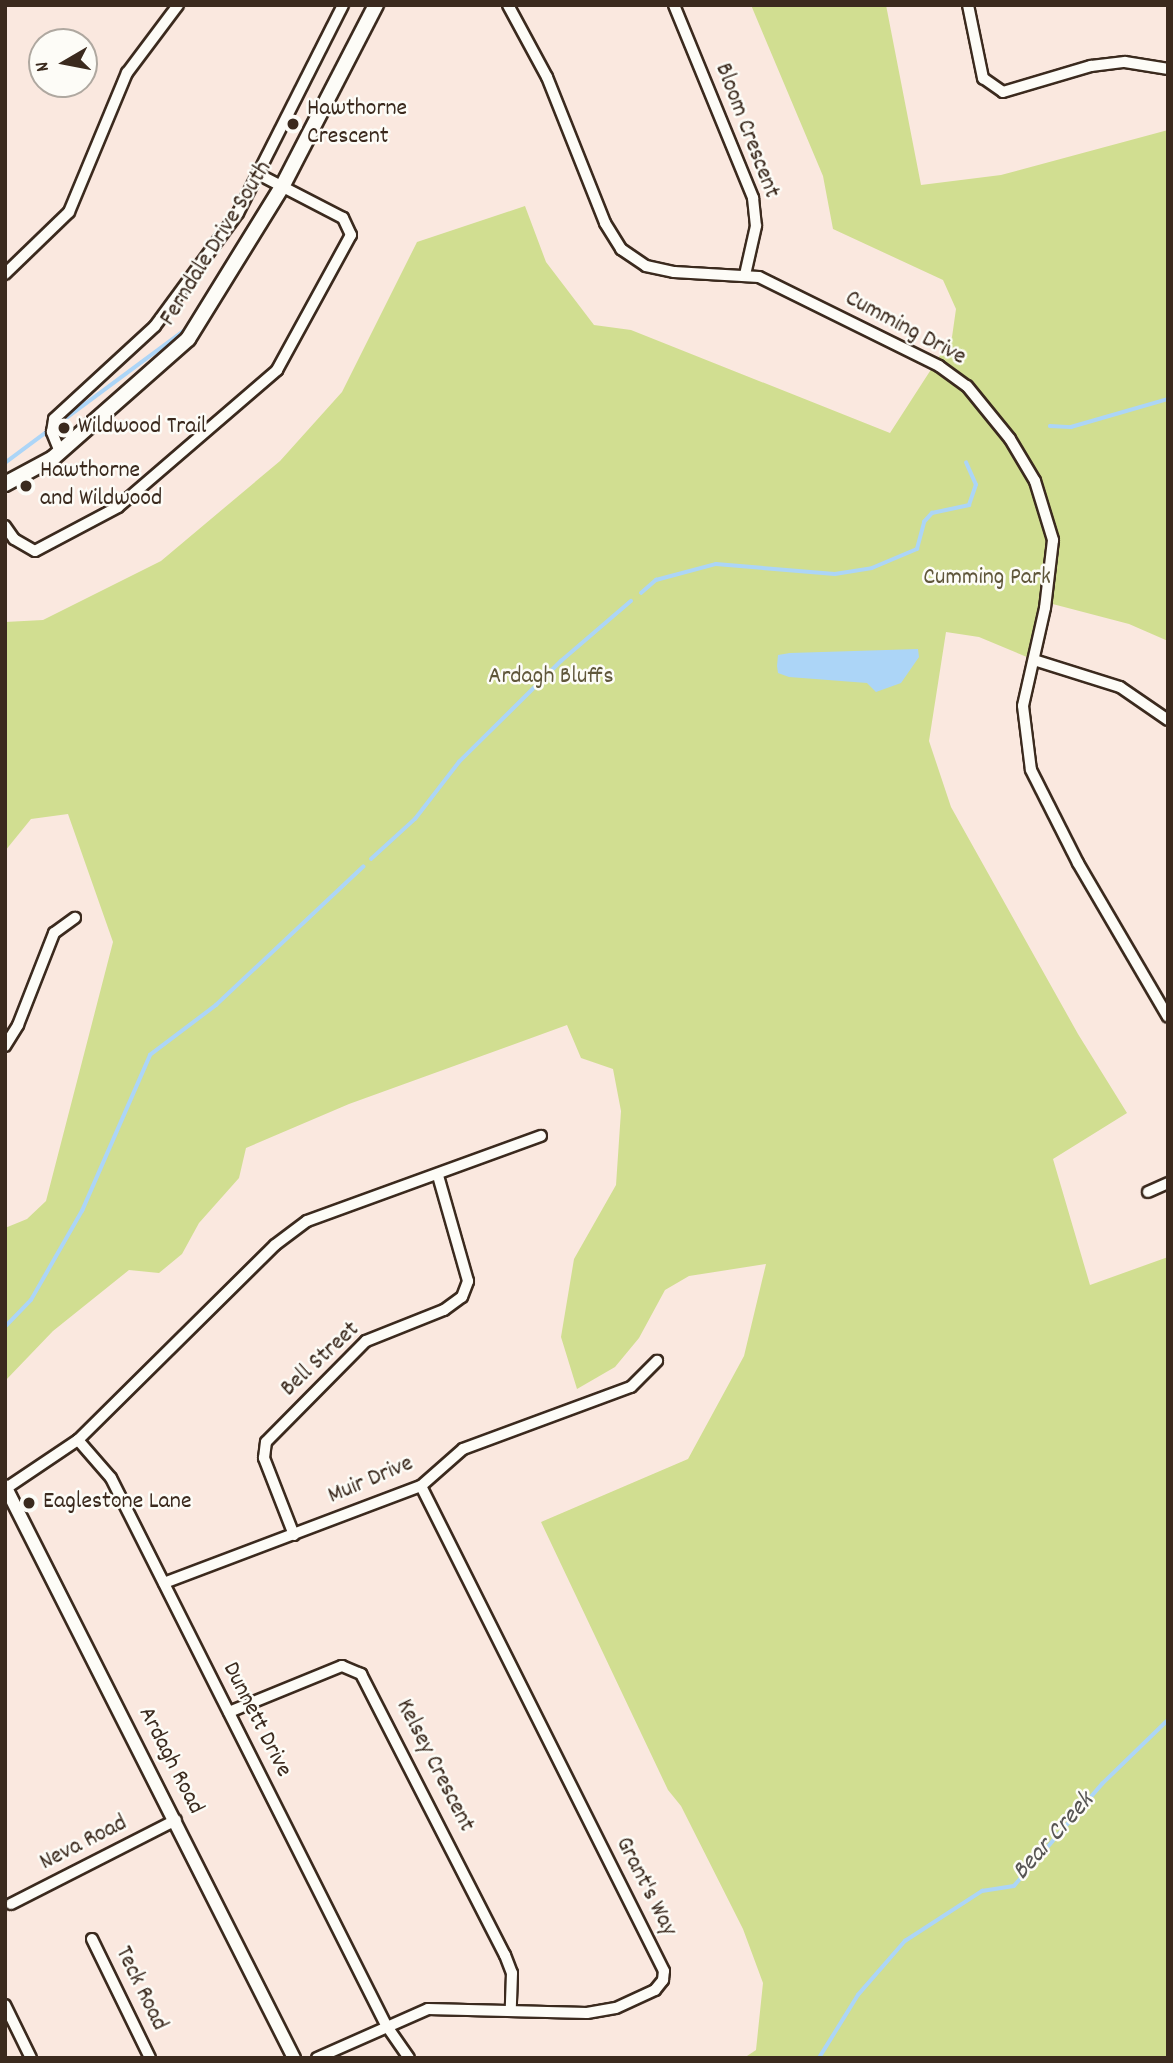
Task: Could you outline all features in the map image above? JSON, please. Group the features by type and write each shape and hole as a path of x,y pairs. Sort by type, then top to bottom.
{"main road":[{"name":"Ferndale Drive South","path":"5,484 60,452 188,339 284,185 376,5"}],"street":[{"path":"5,274 69,212 127,73 178,5"},
{"path":"60,452 52,432 54,419 117,366 176,302 238,213 343,5"},
{"name":"Cumming Drive","path":"508,5 547,77 605,223 621,249 646,266 674,272 759,277 939,366 968,386 1010,439 1035,481 1052,540 1034,660 1023,706 1031,770 1078,863 1168,1017"},
{"name":"Bloom Crescent","path":"674,5 754,198 756,223 745,275"},
{"path":"968,5 983,78 1003,92 1091,66 1125,62 1168,69"},
{"path":"5,526 14,539 35,551 118,507 277,370 351,235 343,218 284,185 258,174"},
{"path":"1034,660 1120,687 1168,720"},
{"path":"5,1046 18,1026 54,933 75,918"},
{"path":"6,1488 78,1440 275,1245 307,1222 541,1136"},
{"name":"Bell Street","path":"294,1535 264,1458 266,1442 366,1341 443,1310 462,1297 468,1281 438,1176"},
{"path":"1148,1192 1168,1183"},
{"name":"Muir Drive","path":"164,1583 421,1486 463,1449 631,1387 657,1362"},
{"name":"Dunnett Drive","path":"78,1440 111,1478 386,2025 409,2058"},
{"name":"Grant's Way","path":"317,2058 386,2025 428,2009 587,2013 616,2008 655,1990 664,1971 421,1486"},
{"name":"Ardagh Road","path":"6,1488 294,2058"},
{"name":"Kelsey Crescent","path":"229,1712 342,1666 361,1674 505,1955 512,1973 511,2011"},
{"name":"Neva Road","path":"11,1905 176,1820"},
{"name":"Teck Road","path":"92,1939 150,2058"},
{"path":"5,2005 31,2058"}],"green space":[{"name":"Ardagh Bluffs","path":"751,5 886,5 921,185 1001,175 1168,130 1168,641 1129,624 1045,602 1034,660 979,637 946,632 929,741 951,807 1078,1034 1127,1113 1053,1159 1090,1285 1168,1257 1168,2058 744,2058 756,2050 763,1983 743,1929 681,1806 668,1790 541,1522 688,1459 744,1356 766,1264 689,1276 665,1290 639,1338 615,1367 577,1389 561,1337 574,1259 616,1185 621,1111 613,1069 581,1058 567,1025 349,1104 246,1148 239,1178 199,1223 182,1254 159,1273 129,1270 53,1331 5,1381 5,1228 27,1219 46,1201 113,942 68,814 31,819 5,851 5,622 43,620 161,561 280,461 342,392 417,242 525,206 546,262 594,325 631,330 890,433 952,337 956,309 943,280 833,229 823,176"}],"water":[{"path":"918,649 919,657 901,683 876,692 867,683 789,677 778,673 778,655"}],"waterway":[{"path":"57,425 189,327"},
{"path":"1050,426 1071,427 1168,399"},
{"path":"5,463 48,431"},
{"path":"641,593 656,580 716,564 835,574 872,568 917,549 924,522 932,513 969,505 976,485 966,463"},
{"path":"371,859 415,819 459,762 561,661 631,601"},
{"path":"5,1327 31,1300 82,1211 150,1055 216,1005 363,867"},
{"name":"Bear Creek","path":"819,2058 858,1995 905,1941 982,1891 1014,1886 1102,1784 1168,1720"}],"place":[{"name":"Hawthorne Crescent","path":"293,124"},
{"name":"Wildwood Trail","path":"64,428"},
{"name":"Hawthorne and Wildwood","path":"26,486"},
{"name":"Eaglestone Lane","path":"29,1503"}],"park label":[{"name":"Cumming Park","path":"987,579"}]}
